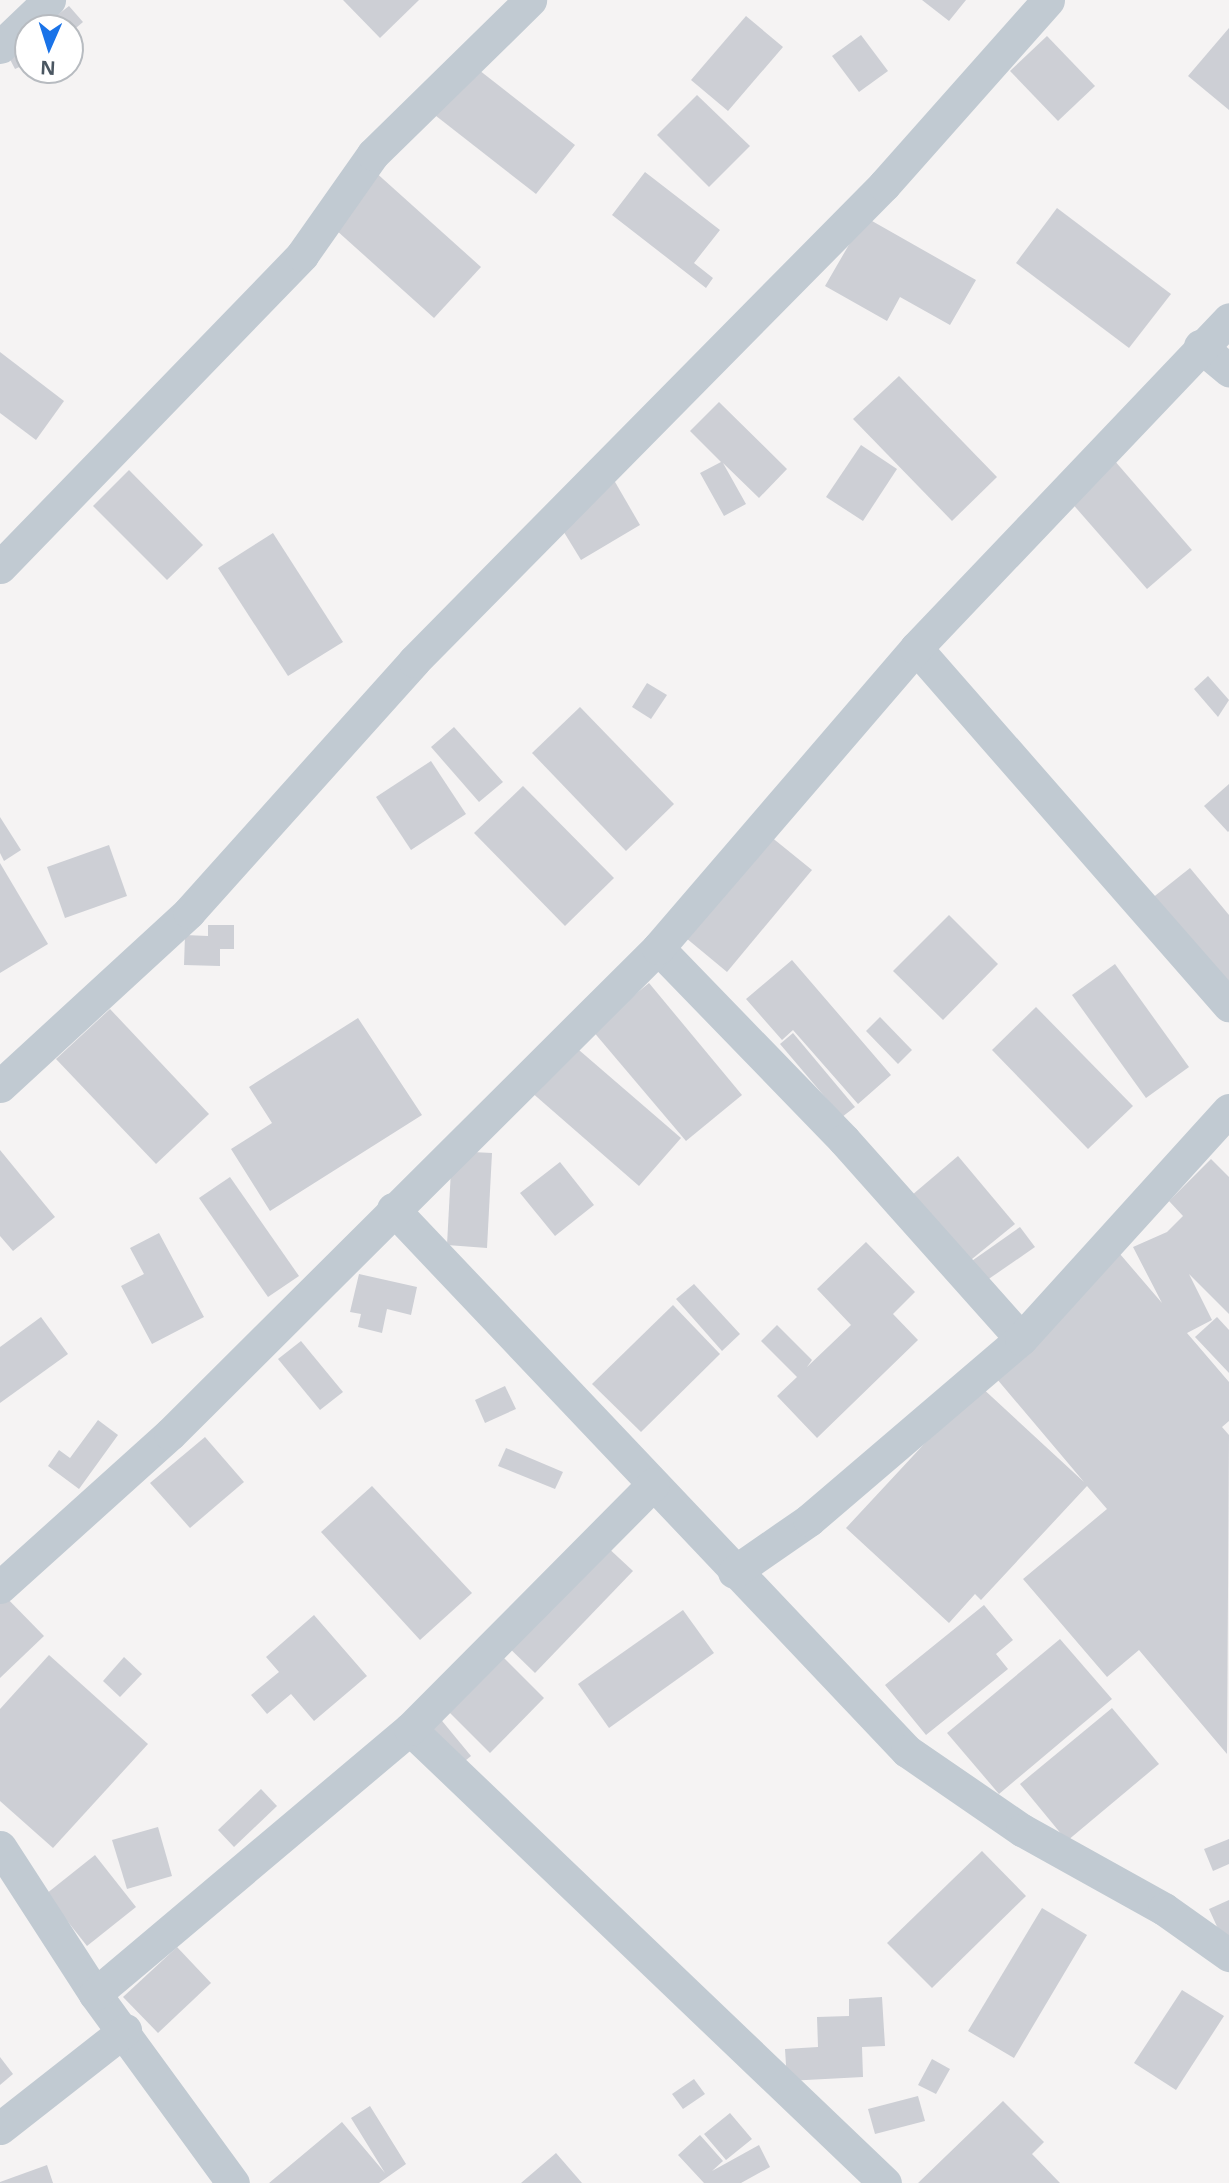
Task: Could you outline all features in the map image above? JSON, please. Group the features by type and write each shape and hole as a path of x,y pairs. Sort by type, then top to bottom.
{"street":[{"path":"0,47 49,0"},
{"path":"0,567 302,256 373,154 530,0"},
{"path":"0,1086 190,912 414,661 884,186 1048,0"},
{"path":"0,1587 170,1434 393,1209 659,948 916,648 1200,346 1229,319"},
{"path":"1200,346 1229,370"},
{"path":"916,648 1229,1005"},
{"path":"659,948 844,1140 1021,1339"},
{"path":"734,1572 809,1520 1021,1339 1229,1110"},
{"path":"393,1209 906,1751 1022,1830 1164,1909 1229,1955"},
{"path":"95,1994 410,1729 653,1484"},
{"path":"410,1729 885,2183"},
{"path":"0,1847 95,1994 125,2030 233,2183"},
{"path":"0,2128 125,2030"}],"building":[{"path":"343,0 419,0 380,38"},
{"path":"922,0 966,0 949,21"},
{"path":"69,6 76,14 59,14"},
{"path":"746,16 783,47 728,111 691,80"},
{"path":"1229,28 1229,110 1188,76"},
{"path":"861,35 888,71 859,92 832,56"},
{"path":"1047,36 1095,86 1058,121 1010,71"},
{"path":"14,41 14,67 3,46"},
{"path":"470,63 575,145 536,194 431,112"},
{"path":"697,95 750,146 709,187 657,135"},
{"path":"373,170 481,267 434,318 326,221"},
{"path":"645,172 720,230 694,263 713,278 706,288 612,215"},
{"path":"1057,208 1171,294 1129,348 1016,263"},
{"path":"865,217 976,280 950,325 900,297 887,321 825,286"},
{"path":"0,352 64,401 36,440 0,413"},
{"path":"899,376 997,477 952,521 853,419"},
{"path":"719,402 787,469 759,498 723,463 746,504 724,516 700,473 721,462 690,431"},
{"path":"861,445 897,469 863,521 826,497"},
{"path":"1101,445 1192,550 1147,589 1056,485"},
{"path":"129,470 203,545 167,580 93,506"},
{"path":"611,475 640,525 581,560 551,511"},
{"path":"273,533 343,642 288,676 218,568"},
{"path":"1208,676 1229,700 1218,717 1194,689"},
{"path":"647,683 667,695 651,719 632,707"},
{"path":"580,707 674,804 626,851 532,753"},
{"path":"454,727 503,782 479,802 431,747"},
{"path":"431,761 466,814 411,850 376,797"},
{"path":"1229,784 1229,831 1228,832 1204,806"},
{"path":"523,786 614,878 565,926 474,833"},
{"path":"0,817 21,850 4,861 0,853"},
{"path":"759,827 812,870 727,972 674,928"},
{"path":"109,845 127,896 65,918 47,867"},
{"path":"0,863 48,944 0,973"},
{"path":"1190,868 1229,915 1229,1014 1141,907"},
{"path":"949,915 998,964 943,1020 893,971"},
{"path":"208,925 234,925 234,949 220,949 220,966 184,965 185,935 208,936"},
{"path":"792,960 891,1075 858,1104 793,1030 782,1040 746,999"},
{"path":"1115,964 1189,1067 1146,1098 1072,995"},
{"path":"649,983 742,1095 686,1141 592,1030"},
{"path":"1036,1007 1133,1106 1088,1149 992,1050"},
{"path":"110,1009 209,1114 156,1164 56,1059"},
{"path":"880,1017 912,1050 898,1064 866,1031"},
{"path":"358,1018 422,1115 270,1211 231,1149 272,1123 249,1087"},
{"path":"793,1033 855,1107 842,1117 780,1044"},
{"path":"572,1044 681,1138 639,1186 530,1091"},
{"path":"0,1150 55,1217 13,1251 0,1236"},
{"path":"452,1151 492,1153 487,1248 447,1245"},
{"path":"958,1156 1015,1224 961,1268 905,1201"},
{"path":"1211,1159 1229,1177 1229,1314 1189,1274 1212,1320 1187,1333 1229,1382 1229,1421 1222,1427 1229,1435 1227,1754 1139,1650 1107,1677 1023,1579 1107,1509 1087,1486 981,1600 975,1594 949,1623 846,1528 979,1385 1084,1482 986,1366 1120,1254 1162,1303 1133,1247 1167,1232 1183,1216 1169,1201"},
{"path":"560,1162 594,1205 555,1236 520,1193"},
{"path":"230,1177 299,1276 268,1297 199,1198"},
{"path":"1020,1227 1035,1247 980,1285 966,1265"},
{"path":"159,1233 204,1317 152,1344 121,1286 144,1274 130,1248"},
{"path":"866,1242 915,1292 893,1314 918,1340 817,1438 777,1396 797,1377 761,1341 777,1325 812,1360 807,1367 851,1325 817,1289"},
{"path":"359,1274 417,1287 411,1315 387,1309 382,1333 358,1327 361,1314 350,1312"},
{"path":"694,1284 740,1334 722,1351 676,1299"},
{"path":"673,1305 720,1354 641,1432 592,1384"},
{"path":"41,1317 68,1354 0,1403 0,1347"},
{"path":"1217,1317 1229,1330 1229,1373 1195,1337"},
{"path":"301,1341 343,1392 320,1410 278,1359"},
{"path":"505,1386 516,1409 485,1423 475,1400"},
{"path":"98,1420 118,1435 79,1489 48,1466 59,1450 70,1458"},
{"path":"205,1437 244,1482 190,1528 150,1483"},
{"path":"506,1448 563,1472 555,1489 498,1466"},
{"path":"372,1486 472,1593 420,1640 321,1532"},
{"path":"590,1531 633,1571 535,1673 493,1632"},
{"path":"0,1591 44,1636 0,1678"},
{"path":"984,1605 1013,1640 996,1654 1008,1669 926,1735 885,1685"},
{"path":"683,1610 714,1653 609,1728 578,1684"},
{"path":"314,1615 367,1676 314,1721 291,1694 267,1714 251,1695 279,1672 266,1657"},
{"path":"1060,1639 1112,1699 999,1794 947,1733"},
{"path":"49,1655 148,1744 53,1848 0,1801 0,1709"},
{"path":"502,1656 544,1698 490,1753 447,1710"},
{"path":"124,1657 142,1674 120,1697 103,1681"},
{"path":"1112,1708 1159,1764 1067,1841 1020,1784"},
{"path":"438,1716 471,1756 454,1770 421,1730"},
{"path":"261,1789 277,1806 234,1847 218,1830"},
{"path":"158,1827 172,1876 127,1889 112,1840"},
{"path":"1229,1839 1229,1864 1213,1871 1204,1849"},
{"path":"982,1851 1026,1896 932,1988 887,1943"},
{"path":"95,1855 136,1907 87,1946 46,1894"},
{"path":"1229,1900 1229,1942 1225,1944 1209,1909"},
{"path":"1042,1908 1087,1935 1014,2058 968,2031"},
{"path":"177,1947 211,1983 158,2033 123,1997"},
{"path":"1182,1990 1224,2016 1176,2090 1134,2063"},
{"path":"882,1997 885,2046 862,2047 863,2077 787,2081 785,2049 818,2047 817,2017 849,2016 849,1999"},
{"path":"0,2057 13,2074 0,2085"},
{"path":"932,2059 950,2069 936,2094 918,2085"},
{"path":"694,2079 705,2094 683,2109 672,2094"},
{"path":"918,2096 925,2121 875,2134 868,2109"},
{"path":"1003,2101 1044,2142 1032,2154 1060,2183 918,2183"},
{"path":"370,2106 406,2164 379,2183 269,2183 342,2122 385,2173 351,2118"},
{"path":"730,2113 752,2139 726,2160 704,2134"},
{"path":"700,2135 723,2161 712,2171 759,2145 770,2167 741,2183 704,2183 678,2155"},
{"path":"556,2153 582,2183 521,2183"},
{"path":"47,2165 53,2183 0,2183 0,2182"}]}
